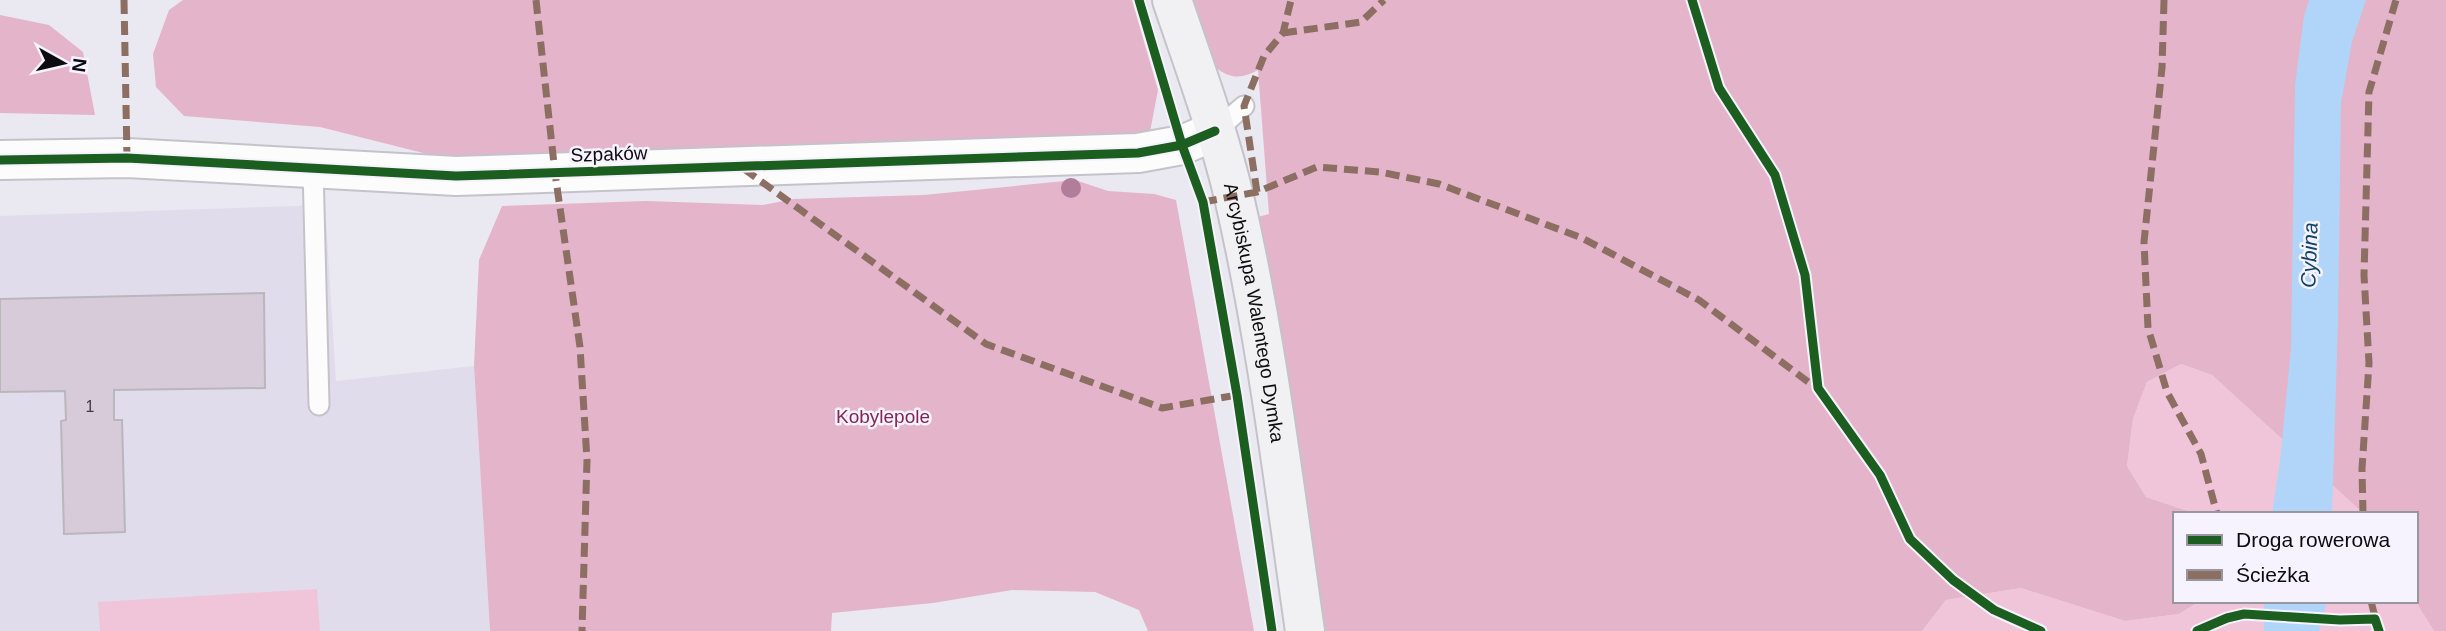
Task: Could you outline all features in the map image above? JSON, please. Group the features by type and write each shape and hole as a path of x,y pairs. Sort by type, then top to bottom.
{"street":[{"name":"Arcybiskupa Walentego Dymka","path":"1172,0 1216,131 1234,196 1262,341 1305,631"},
{"name":"Szpaków","path":"0,160 127,158 456,176 1138,153 1182,145 1216,131"}],"lane":[{"path":"1216,131 1244,106"},
{"path":"313,169 319,405"}],"path":[{"path":"2244,614 2340,620"}],"shaded area":[{"path":"325,205 336,381 474,366 490,631 0,631 0,216"},
{"path":"2181,364 2212,375 2362,512 2191,512 2146,497 2127,466 2133,419 2147,382"},
{"path":"2021,588 2125,621 2179,614 2197,603 2418,603 2434,631 1922,631 1946,600"},
{"path":"317,589 320,631 100,631 98,602"}],"green space":[{"path":"183,0 1132,0 1158,90 1149,137 455,161 320,127 184,116 156,87 153,54 169,10"},
{"path":"1193,0 2446,0 2446,631 2434,631 2419,607 2418,512 2362,512 2212,375 2181,364 2147,382 2133,419 2127,466 2146,497 2191,512 2173,512 2173,603 2197,603 2179,614 2125,621 2021,588 1946,600 1922,631 1323,631 1258,217 1269,214 1258,70 1237,76 1216,68"},
{"path":"0,15 49,25 83,52 95,115 0,113"},
{"name":"Kobylepole","path":"1075,180 1108,191 1154,194 1176,200 1254,631 1148,631 1139,610 1095,592 1012,590 933,603 832,613 831,631 490,631 474,366 479,260 502,206 646,201 763,205 794,199 924,195"}],"water":[{"name":"Cybina","path":"2309,0 2366,0 2352,42 2341,103 2332,512 2272,512 2291,348 2295,85 2304,16"},
{"path":"2264,603 2326,603 2319,631 2264,631"}],"building":[{"path":"264,293 265,388 114,390 114,420 122,420 125,532 64,534 61,421 66,420 65,391 0,392 0,299"}],"marked path":[{"path":"124,0 127,158"},
{"path":"536,0 555,173 580,347 587,460 582,631"},
{"path":"1257,192 1244,106 1264,56 1283,33 1291,0"},
{"path":"1283,33 1361,22 1384,0"},
{"path":"2164,0 2162,68 2144,242 2148,328 2167,392 2201,454 2216,512"},
{"path":"2363,512 2362,469 2369,363 2364,275 2369,92 2396,0"},
{"path":"1203,202 1257,192 1317,167 1380,172 1439,184 1582,238 1699,300 1819,390"},
{"path":"744,169 986,344 1162,408 1237,395"},
{"path":"2372,603 2377,625"}],"cycle path":[{"path":"1139,0 1182,145 1203,202 1237,395 1272,631"},
{"path":"1692,0 1719,88 1775,175 1805,275 1818,388 1880,475 1910,539 1953,580 1994,610 2041,631"},
{"path":"0,160 127,158 456,176 1138,153 1182,145 1215,131"},
{"path":"2197,631 2244,614 2340,620 2375,619 2379,631"}]}
